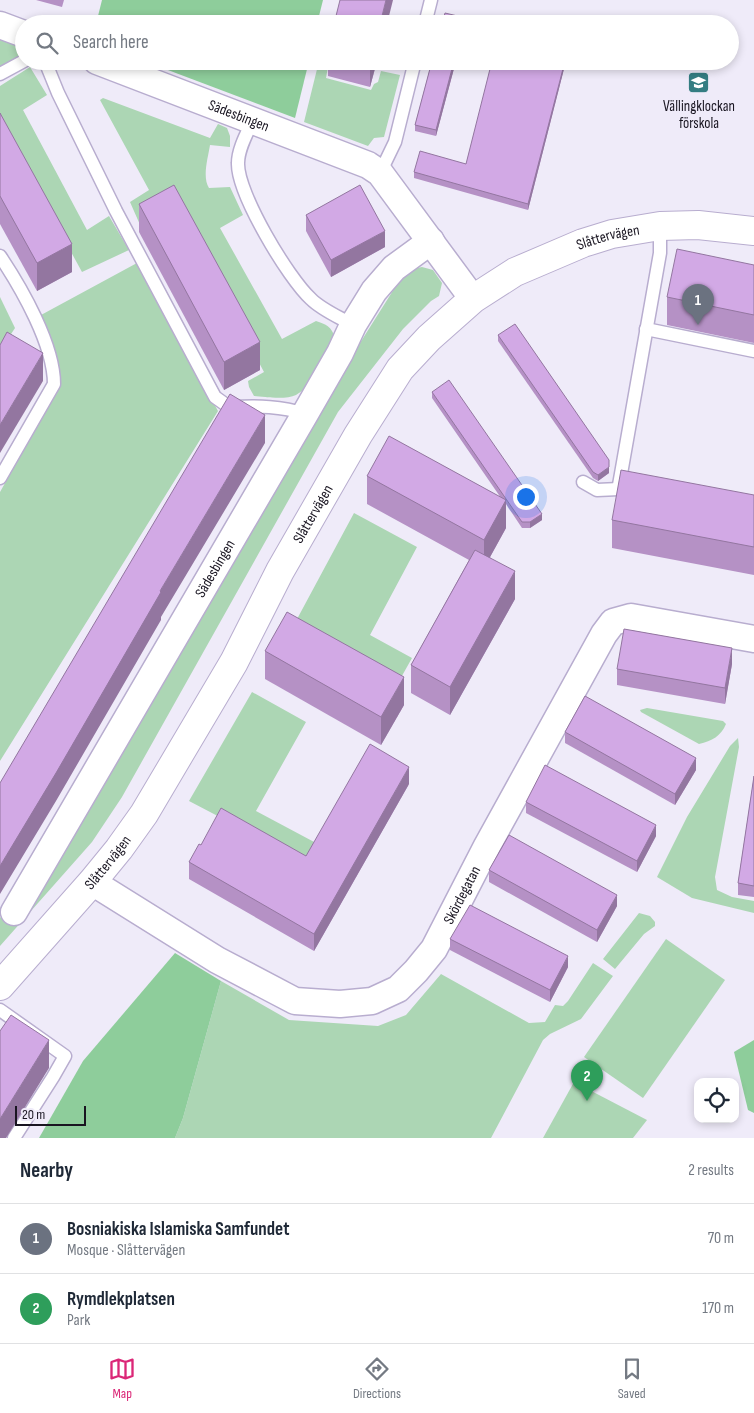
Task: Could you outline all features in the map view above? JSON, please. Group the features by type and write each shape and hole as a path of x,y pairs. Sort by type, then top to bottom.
{"street":[{"path":"0,25 15,31"},
{"name":"Sädesbingen","path":"121,70 354,158 368,165 380,173 472,299"},
{"name":"Slåttervägen","path":"0,986 92,882 144,814 234,662 280,571 319,501 400,369 428,338 472,299 515,272 583,243 612,234 660,226 698,225 754,231"},
{"name":"Sädesbingen","path":"14,912 340,353 353,325 374,291 394,268 431,241"},
{"name":"Skördegatan","path":"92,882 217,960 295,1001 340,1004 372,1001 398,989 434,949 487,846 604,634 614,622 631,617 754,639"}],"lane":[{"path":"427,15 431,0"},
{"path":"0,74 15,66"},
{"path":"49,70 58,93 112,202 215,397 227,412 256,406 287,408 304,414"},
{"path":"380,173 396,142 414,70"},
{"path":"253,120 238,160 238,174 249,203 291,277 311,300 353,325"},
{"path":"583,482 597,490 623,490 646,330 660,253 660,226"},
{"path":"0,256 23,293 42,336 54,375 54,384 0,478"},
{"path":"646,330 754,351"},
{"path":"0,1010 65,1056 14,1138"}],"green space":[{"path":"102,0 323,0 319,15 98,15"},
{"path":"0,39 15,45 15,60 0,67"},
{"path":"25,70 32,70 47,95 23,110 87,230 109,216 129,250 82,272 0,122 0,86"},
{"path":"168,70 307,70 295,118"},
{"path":"317,70 327,70 326,78 371,90 374,84 378,82 381,71 400,75 384,137 374,138 368,146 304,122"},
{"path":"103,98 210,138 218,124 227,128 230,136 230,147 210,145 206,167 207,184 209,188 230,187 243,215 220,228 282,339 316,321 328,326 335,338 314,377 296,395 281,398 254,396 248,381 264,372 221,291 141,227 130,202 149,190 100,100"},
{"path":"137,263 218,411 0,761 0,492 60,386 60,377 41,315"},
{"path":"422,267 433,270 442,283 439,296 431,301 403,329 338,412 122,797 92,842 0,946 0,918 83,808 312,419 406,270"},
{"path":"0,297 15,328 0,351"},
{"path":"354,513 417,547 370,635 412,658 394,690 289,634"},
{"path":"252,692 306,722 256,811 316,843 306,862 189,801"},
{"path":"647,708 723,721 726,724 716,737 699,744 640,710"},
{"path":"738,738 739,747 715,877 717,890 732,897 754,901 754,913 692,898 657,877 687,817 730,746"},
{"path":"639,913 650,916 655,922 655,926 644,934 615,969 603,959"},
{"path":"666,939 725,980 643,1098 584,1057"},
{"path":"175,953 221,981 183,1118 175,1138 39,1138 83,1061"},
{"path":"593,963 613,976 581,1019 550,1034 543,1040 491,1138 175,1138 183,1118 221,981 289,1020 378,1026 406,1015 441,974 529,1023 545,1022 555,1005 563,1006"},
{"path":"754,1040 754,1113 748,1110 734,1052"},
{"path":"574,1082 647,1120 633,1138 543,1138"}],"building":[{"path":"340,0 386,0 382,15 336,15"},
{"path":"430,70 452,70 436,130 415,125"},
{"path":"490,70 563,70 528,204 414,172 420,151 466,164"},
{"path":"0,113 72,244 37,263 0,196"},
{"path":"174,185 260,342 224,362 139,204"},
{"path":"360,185 385,231 331,260 306,215"},
{"path":"677,249 754,265 754,315 667,297"},
{"path":"515,324 609,460 609,467 598,475 593,472 498,335"},
{"path":"7,332 43,353 0,425 0,345"},
{"path":"449,380 542,514 530,522 522,522 432,392"},
{"path":"230,394 265,415 0,866 0,783"},
{"path":"389,436 506,500 484,540 367,476"},
{"path":"621,470 754,495 754,547 612,520"},
{"path":"475,550 515,571 450,687 411,665"},
{"path":"287,612 404,677 381,717 265,651"},
{"path":"624,629 732,648 725,688 617,669"},
{"path":"585,696 696,758 675,794 565,732"},
{"path":"370,744 409,767 314,934 189,862 199,844 201,845 221,808 306,856"},
{"path":"545,765 656,825 637,861 526,802"},
{"path":"754,776 754,886 738,883"},
{"path":"509,835 617,895 597,930 489,870"},
{"path":"470,905 568,956 550,990 450,939"},
{"path":"11,1015 49,1040 0,1119 0,1031"}],"place":[{"name":"Vällingklockan förskola","path":"699,83"},
{"name":"Bosniakiska Islamiska Samfundet","path":"698,325"},
{"name":"Rymdlekplatsen","path":"587,1101"}]}
